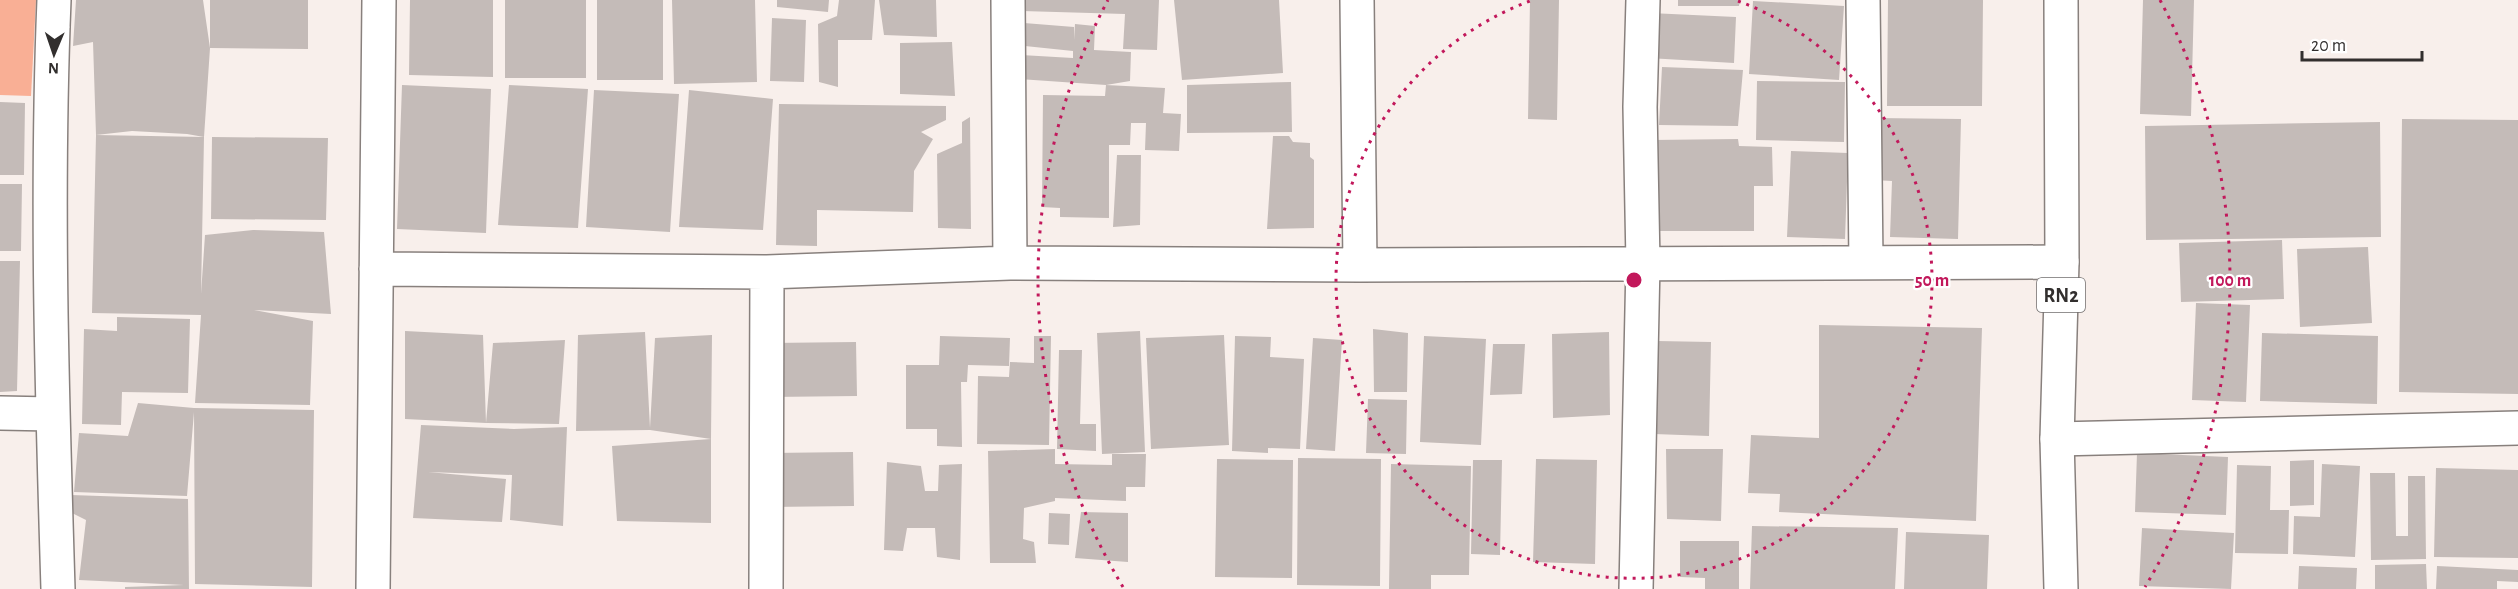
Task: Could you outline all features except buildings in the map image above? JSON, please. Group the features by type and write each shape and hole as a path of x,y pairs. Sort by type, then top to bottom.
{"main road":[{"path":"54,0 50,82 52,414 58,589"},
{"path":"373,589 379,0"},
{"path":"1008,0 1010,263"},
{"path":"1357,0 1360,265"},
{"path":"1636,589 1644,263 1640,107 1643,0"},
{"path":"1863,0 1866,262"},
{"name":"RN2","path":"2061,0 2062,262 2057,439 2061,589"},
{"path":"376,269 767,272 1010,263 1360,265 2062,262"},
{"path":"766,589 767,272"},
{"path":"0,413 52,414"},
{"path":"2057,439 2518,428"}],"shaded area":[{"path":"0,0 36,0 31,96 0,95"}]}
